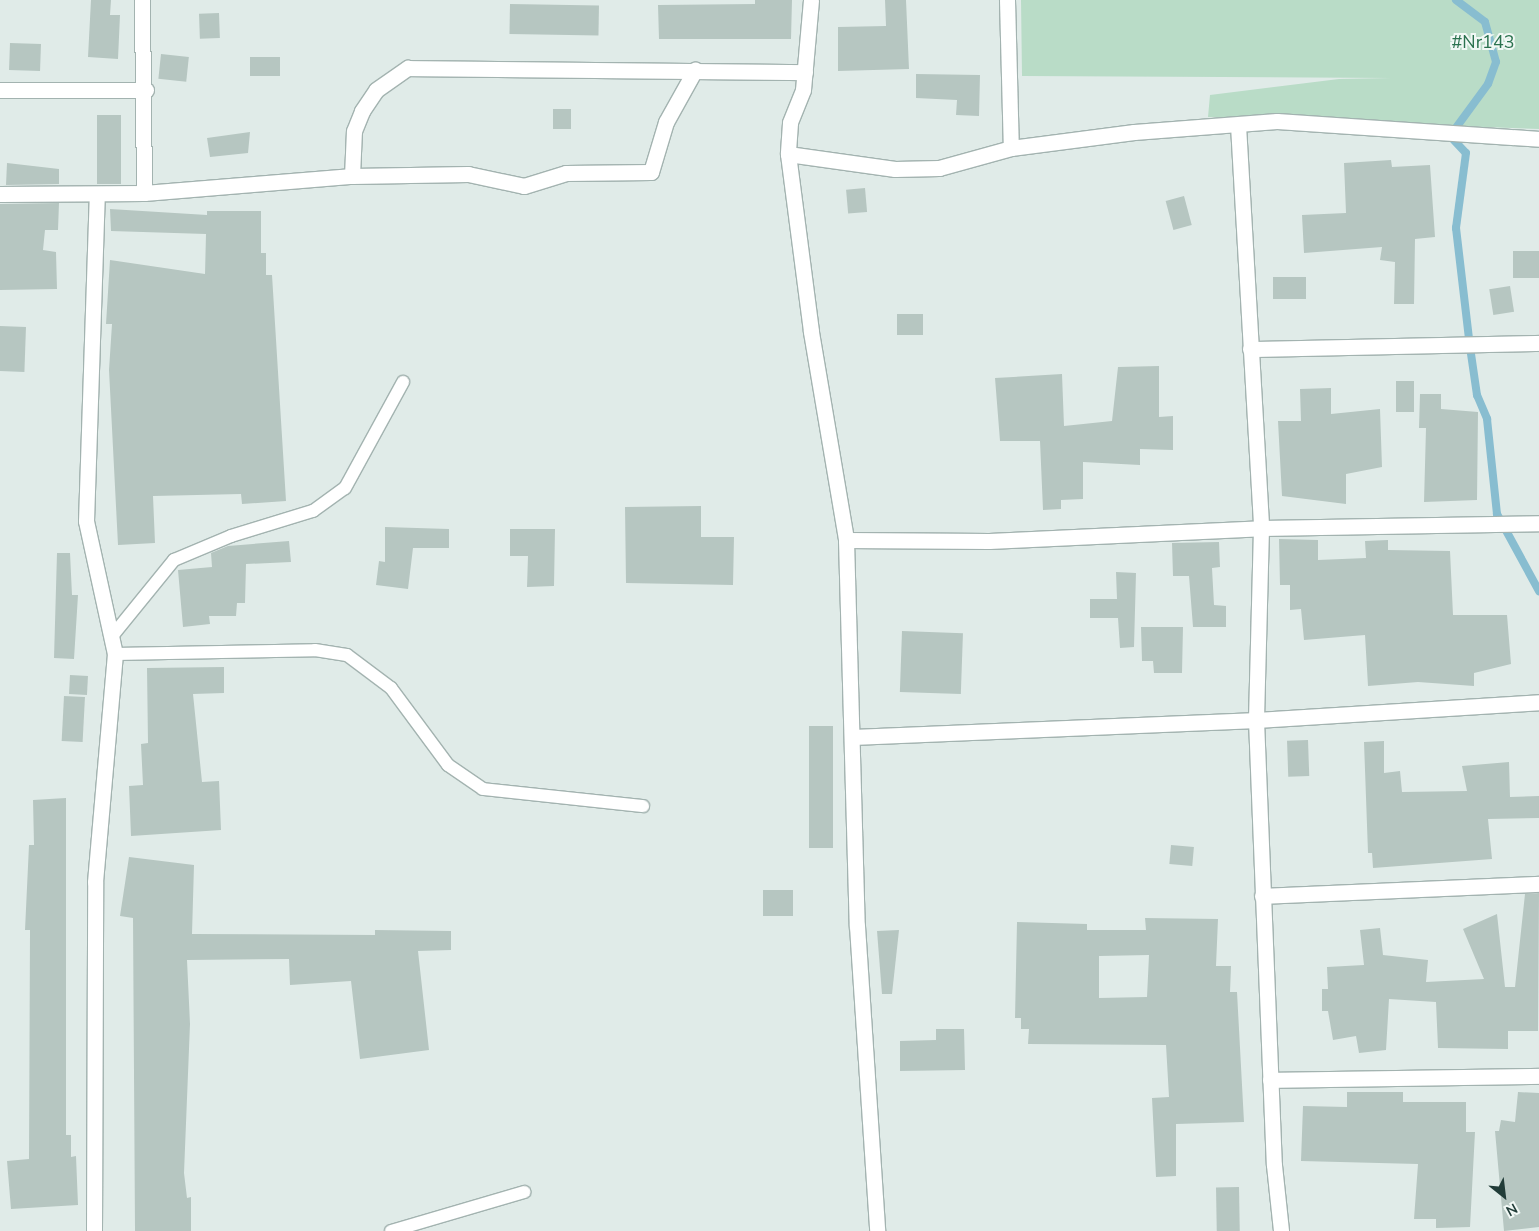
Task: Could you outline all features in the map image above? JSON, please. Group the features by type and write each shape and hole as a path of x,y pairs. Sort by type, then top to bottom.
{"street":[{"path":"142,0 146,90 144,194"},
{"path":"811,0 805,72 788,154 811,332 846,540 854,737 857,926 877,1231"},
{"path":"1007,0 1011,148"},
{"path":"352,176 354,131 362,111 376,90 408,68 805,72"},
{"path":"0,194 144,194 352,176 468,174 524,186 566,173 651,172 666,122 695,70"},
{"path":"0,90 146,90"},
{"path":"788,154 895,169 940,168 1011,148 1134,132 1277,121 1539,139"},
{"path":"1238,125 1261,528 1256,720 1270,1080 1281,1231"},
{"path":"94,1231 95,882 115,654 113,635 86,521 96,194"},
{"path":"1250,349 1539,342"},
{"path":"846,540 989,541 1261,528 1539,523"},
{"path":"854,737 1256,720 1539,702"},
{"path":"1262,896 1539,884"},
{"path":"1270,1080 1539,1076"}],"lane":[{"path":"113,635 174,560 231,536 312,511 345,488 403,382"},
{"path":"115,654 315,650 348,655 391,688 448,765 483,789 643,806"},
{"path":"391,1231 524,1192"}],"green space":[{"name":"#Nr143","path":"1021,0 1539,0 1539,129 1208,117 1210,95 1339,79 1392,78 1022,76"}],"building":[{"path":"91,0 111,0 110,15 120,15 118,59 88,57"},
{"path":"755,0 792,0 791,39 659,39 658,5 755,4"},
{"path":"885,0 906,0 909,69 838,71 838,27 886,26"},
{"path":"510,4 599,6 598,36 509,34"},
{"path":"219,13 220,38 200,39 199,14"},
{"path":"10,43 41,44 40,71 9,70"},
{"path":"161,54 189,57 186,82 158,79"},
{"path":"250,57 280,57 280,76 250,76"},
{"path":"916,74 980,75 979,116 956,115 957,100 916,98"},
{"path":"553,109 571,109 571,129 553,129"},
{"path":"97,115 121,115 121,184 97,184"},
{"path":"250,132 248,153 210,157 207,138"},
{"path":"1391,160 1392,167 1430,165 1435,237 1415,239 1414,304 1394,304 1395,262 1380,260 1382,247 1304,253 1302,215 1346,213 1344,163"},
{"path":"7,163 59,169 59,184 6,185"},
{"path":"865,188 867,212 848,214 846,190"},
{"path":"1184,196 1192,225 1173,230 1166,201"},
{"path":"59,203 58,230 45,230 43,250 56,252 57,289 0,290 0,204"},
{"path":"110,209 207,215 207,211 261,211 261,253 266,253 266,275 272,275 286,501 242,504 241,494 153,496 155,543 118,545 109,370 112,324 106,324 110,260 205,274 206,234 111,231"},
{"path":"1513,251 1539,251 1539,278 1513,278"},
{"path":"1273,277 1306,277 1306,299 1273,299"},
{"path":"1510,286 1514,312 1493,315 1489,289"},
{"path":"897,314 923,314 923,335 897,335"},
{"path":"0,326 26,327 24,372 0,371"},
{"path":"1159,366 1159,417 1173,416 1173,450 1140,449 1140,465 1083,462 1083,499 1061,500 1061,509 1043,510 1040,441 1000,441 995,378 1062,374 1064,426 1112,421 1118,367"},
{"path":"1396,381 1414,381 1414,412 1396,412"},
{"path":"1331,388 1331,414 1380,409 1382,467 1346,474 1346,504 1282,496 1278,421 1301,421 1300,389"},
{"path":"1420,394 1441,394 1441,409 1478,412 1477,500 1424,502 1426,428 1419,428"},
{"path":"701,506 701,537 734,537 733,585 626,583 625,507"},
{"path":"385,527 449,529 449,548 413,548 408,589 376,585 379,561 385,562"},
{"path":"510,529 555,529 554,586 527,587 528,556 510,556"},
{"path":"1279,539 1318,540 1318,560 1366,558 1365,541 1388,540 1388,550 1450,551 1453,615 1507,615 1511,664 1474,673 1474,686 1418,682 1368,686 1365,635 1304,640 1301,609 1290,610 1290,585 1280,585"},
{"path":"289,541 291,562 246,564 245,603 237,603 236,616 209,616 210,624 183,627 178,570 212,567 211,553 228,546"},
{"path":"1219,542 1220,567 1212,568 1214,605 1226,606 1226,627 1193,627 1189,576 1173,576 1172,543"},
{"path":"57,553 70,553 72,595 78,595 74,659 54,658"},
{"path":"1116,572 1136,573 1134,647 1120,648 1118,618 1090,618 1090,599 1117,599"},
{"path":"1141,627 1183,627 1182,673 1154,673 1153,661 1142,661"},
{"path":"902,631 963,633 961,694 900,692"},
{"path":"224,667 224,693 193,694 202,782 219,781 221,830 131,836 129,786 143,785 141,744 148,743 147,668"},
{"path":"70,675 88,676 87,695 69,694"},
{"path":"64,696 85,697 83,742 62,741"},
{"path":"809,726 833,726 833,848 809,848"},
{"path":"1308,740 1309,776 1288,777 1287,741"},
{"path":"1384,741 1384,773 1400,771 1402,792 1467,791 1462,766 1509,762 1510,797 1539,796 1539,818 1488,819 1492,859 1373,868 1372,853 1368,853 1364,742"},
{"path":"66,798 66,1135 71,1135 71,1157 76,1156 78,1205 11,1209 7,1161 29,1159 30,930 25,930 29,845 34,845 33,800"},
{"path":"1171,845 1194,847 1192,866 1169,864"},
{"path":"129,857 194,865 192,934 375,935 375,930 451,931 451,950 418,951 429,1050 360,1059 351,981 290,985 289,959 187,960 190,1024 184,1173 187,1198 191,1197 191,1231 135,1231 133,918 120,916"},
{"path":"763,890 793,890 793,916 763,916"},
{"path":"1539,893 1538,1031 1508,1031 1508,1049 1438,1048 1436,1002 1389,999 1386,1050 1359,1053 1356,1036 1333,1040 1328,1011 1322,1011 1322,989 1328,989 1327,967 1364,965 1360,930 1380,928 1383,955 1428,960 1426,982 1484,979 1463,929 1497,914 1505,987 1515,987 1525,894"},
{"path":"1145,918 1218,919 1216,966 1231,966 1230,992 1237,992 1244,1122 1176,1124 1176,1176 1156,1177 1152,1098 1169,1097 1166,1045 1028,1044 1029,1029 1021,1029 1021,1018 1015,1018 1017,922 1087,924 1087,930 1146,930","holes":["1149,955 1147,997 1099,998 1099,956"]},
{"path":"899,930 892,994 882,994 877,931"},
{"path":"936,1029 964,1029 965,1070 900,1071 900,1041 936,1040"},
{"path":"1347,1092 1403,1092 1403,1102 1466,1102 1466,1132 1475,1132 1470,1227 1436,1228 1436,1219 1414,1219 1418,1164 1301,1161 1303,1106 1347,1107"},
{"path":"1518,1092 1539,1093 1539,1227 1504,1231 1495,1131 1499,1131 1501,1120 1515,1122"},
{"path":"1216,1187 1239,1187 1240,1231 1217,1231"}],"waterway":[{"path":"1456,0 1485,22 1496,62 1488,84 1450,136 1466,153 1456,228 1470,347 1477,395 1487,419 1497,514 1539,591"}]}
